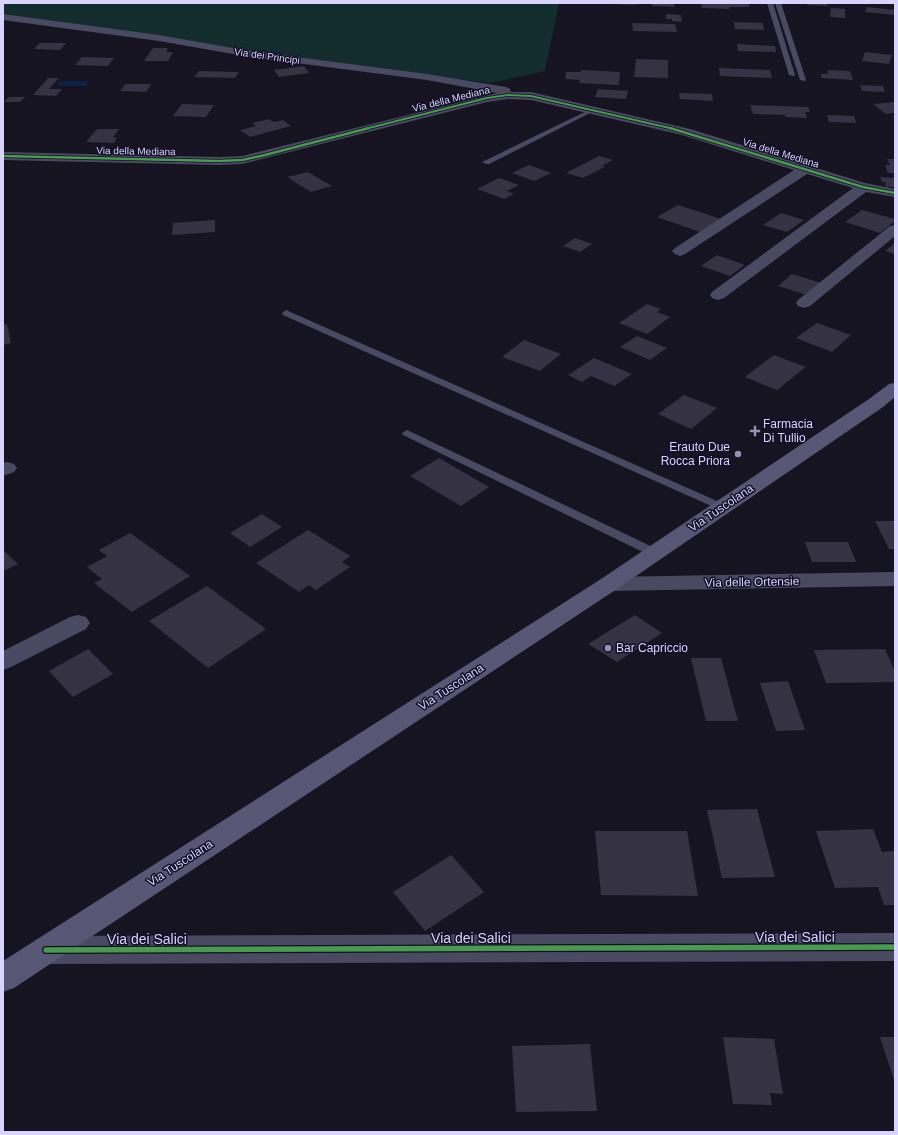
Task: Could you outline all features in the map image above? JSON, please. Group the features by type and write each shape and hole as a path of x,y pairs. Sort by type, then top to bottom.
{"main road":[{"name":"Via Tuscolana","path":"3,978 609,584 876,403 895,388"}],"street":[{"name":"Via dei Principi","path":"3,17 151,37 266,56 443,79 491,87 531,96"},
{"name":"Via della Mediana","path":"3,156 206,161 242,160 487,98 513,95 531,96 681,131 863,187 895,193"},
{"path":"680,251 805,168"},
{"path":"718,295 863,187"},
{"path":"804,303 895,229"},
{"name":"Via delle Ortensie","path":"609,584 895,579"},
{"path":"3,661 78,622"},
{"name":"Via dei Salici","path":"46,950 895,947"}],"lane":[{"path":"770,3 792,76"},
{"path":"778,3 803,80"},
{"path":"486,162 593,110"},
{"path":"286,313 722,507"},
{"path":"406,433 655,553"}],"green space":[{"path":"3,3 559,3 545,71 490,83 3,20"}],"water":[{"path":"60,81 89,81 86,86 56,86"}],"building":[{"path":"637,3 637,5 610,4"},
{"path":"652,3 674,3 674,7 652,6"},
{"path":"701,3 749,3 749,7 730,7 730,9 702,8"},
{"path":"807,3 828,3 827,6 807,5"},
{"path":"867,7 895,10 895,15 865,12"},
{"path":"831,8 845,9 845,18 830,17"},
{"path":"666,14 681,15 682,22 666,19"},
{"path":"734,22 763,23 764,30 735,29"},
{"path":"632,23 675,24 677,32 633,31"},
{"path":"40,43 66,43 60,50 34,49"},
{"path":"737,44 775,46 776,52 738,51"},
{"path":"153,48 168,48 166,52 173,52 168,61 144,61"},
{"path":"865,52 892,55 889,64 862,61"},
{"path":"82,57 114,58 108,66 75,65"},
{"path":"636,59 668,60 668,78 634,77"},
{"path":"304,66 309,73 279,77 274,70"},
{"path":"719,68 770,70 772,78 720,76"},
{"path":"581,70 620,72 619,85 579,83 580,80 565,79 566,72 581,72"},
{"path":"827,70 850,71 853,80 822,78 820,74 828,74"},
{"path":"199,71 239,72 235,78 194,77"},
{"path":"48,78 59,78 49,89 62,89 56,96 33,95"},
{"path":"125,84 151,84 146,92 120,91"},
{"path":"860,85 883,86 885,92 862,91"},
{"path":"598,89 628,91 626,99 595,97"},
{"path":"679,93 712,94 713,101 680,99"},
{"path":"9,97 25,97 20,102 4,102"},
{"path":"894,102 895,113 886,114 873,104"},
{"path":"182,104 214,105 206,117 173,116"},
{"path":"750,105 808,107 810,112 805,112 807,118 786,117 785,115 753,114"},
{"path":"827,115 854,116 856,123 829,122"},
{"path":"269,119 274,122 283,120 291,126 250,137 240,130 256,126 252,123"},
{"path":"97,129 119,129 113,137 117,138 114,143 86,142"},
{"path":"599,156 613,160 602,166 605,167 583,178 566,173"},
{"path":"887,159 895,159 895,173 888,173 885,165 890,165"},
{"path":"529,165 551,173 534,181 512,173"},
{"path":"308,172 332,186 311,192 287,177"},
{"path":"880,177 895,178 895,187 886,187 885,182 882,182"},
{"path":"499,178 519,185 507,191 514,194 504,199 477,189"},
{"path":"678,205 721,219 700,232 657,217"},
{"path":"862,210 895,219 895,221 880,233 845,222"},
{"path":"781,213 804,220 787,232 763,225"},
{"path":"215,220 215,232 172,235 173,223"},
{"path":"575,238 592,244 580,252 563,246"},
{"path":"895,243 895,254 885,251"},
{"path":"717,255 745,265 730,276 701,266"},
{"path":"792,274 821,283 807,295 778,286"},
{"path":"647,304 661,309 657,312 670,317 647,334 619,323"},
{"path":"817,323 851,335 832,352 796,338"},
{"path":"7,324 11,343 3,345 3,325"},
{"path":"637,336 667,348 650,360 620,347"},
{"path":"524,340 561,354 540,371 502,357"},
{"path":"774,355 806,367 777,390 745,377"},
{"path":"594,358 632,374 614,386 591,376 582,382 568,375"},
{"path":"684,395 717,408 691,429 658,414"},
{"path":"439,458 489,487 461,506 410,476"},
{"path":"262,514 282,527 250,547 230,533"},
{"path":"875,521 895,521 895,549 889,549"},
{"path":"308,530 350,556 342,562 350,567 316,590 309,585 299,592 256,563"},
{"path":"130,533 190,576 132,612 94,583 102,579 87,567 107,556 99,550"},
{"path":"805,542 848,542 856,562 812,562"},
{"path":"3,550 18,564 3,571"},
{"path":"207,586 266,629 208,668 149,621"},
{"path":"635,615 662,633 617,662 588,644"},
{"path":"88,649 113,674 73,697 49,671"},
{"path":"885,649 895,672 895,682 826,683 814,650"},
{"path":"691,658 721,658 738,721 706,721"},
{"path":"788,681 805,730 776,731 760,683"},
{"path":"757,809 775,877 722,878 707,810"},
{"path":"873,829 882,852 895,851 895,905 884,905 878,887 835,888 816,831"},
{"path":"595,831 687,831 698,896 601,895"},
{"path":"451,855 484,892 425,931 393,892"},
{"path":"723,1037 774,1039 783,1094 770,1093 772,1105 733,1104"},
{"path":"880,1037 895,1037 895,1083"},
{"path":"590,1044 597,1111 516,1112 512,1046"}],"cycle path":[{"path":"3,156 219,161 242,160 487,98 508,95 531,96 686,132 863,187 895,193"},
{"path":"46,950 895,947"}],"place":[{"name":"Farmacia Di Tullio","path":"755,431"},
{"name":"Erauto Due Rocca Priora","path":"738,454"},
{"name":"Bar Capriccio","path":"608,648"}]}
